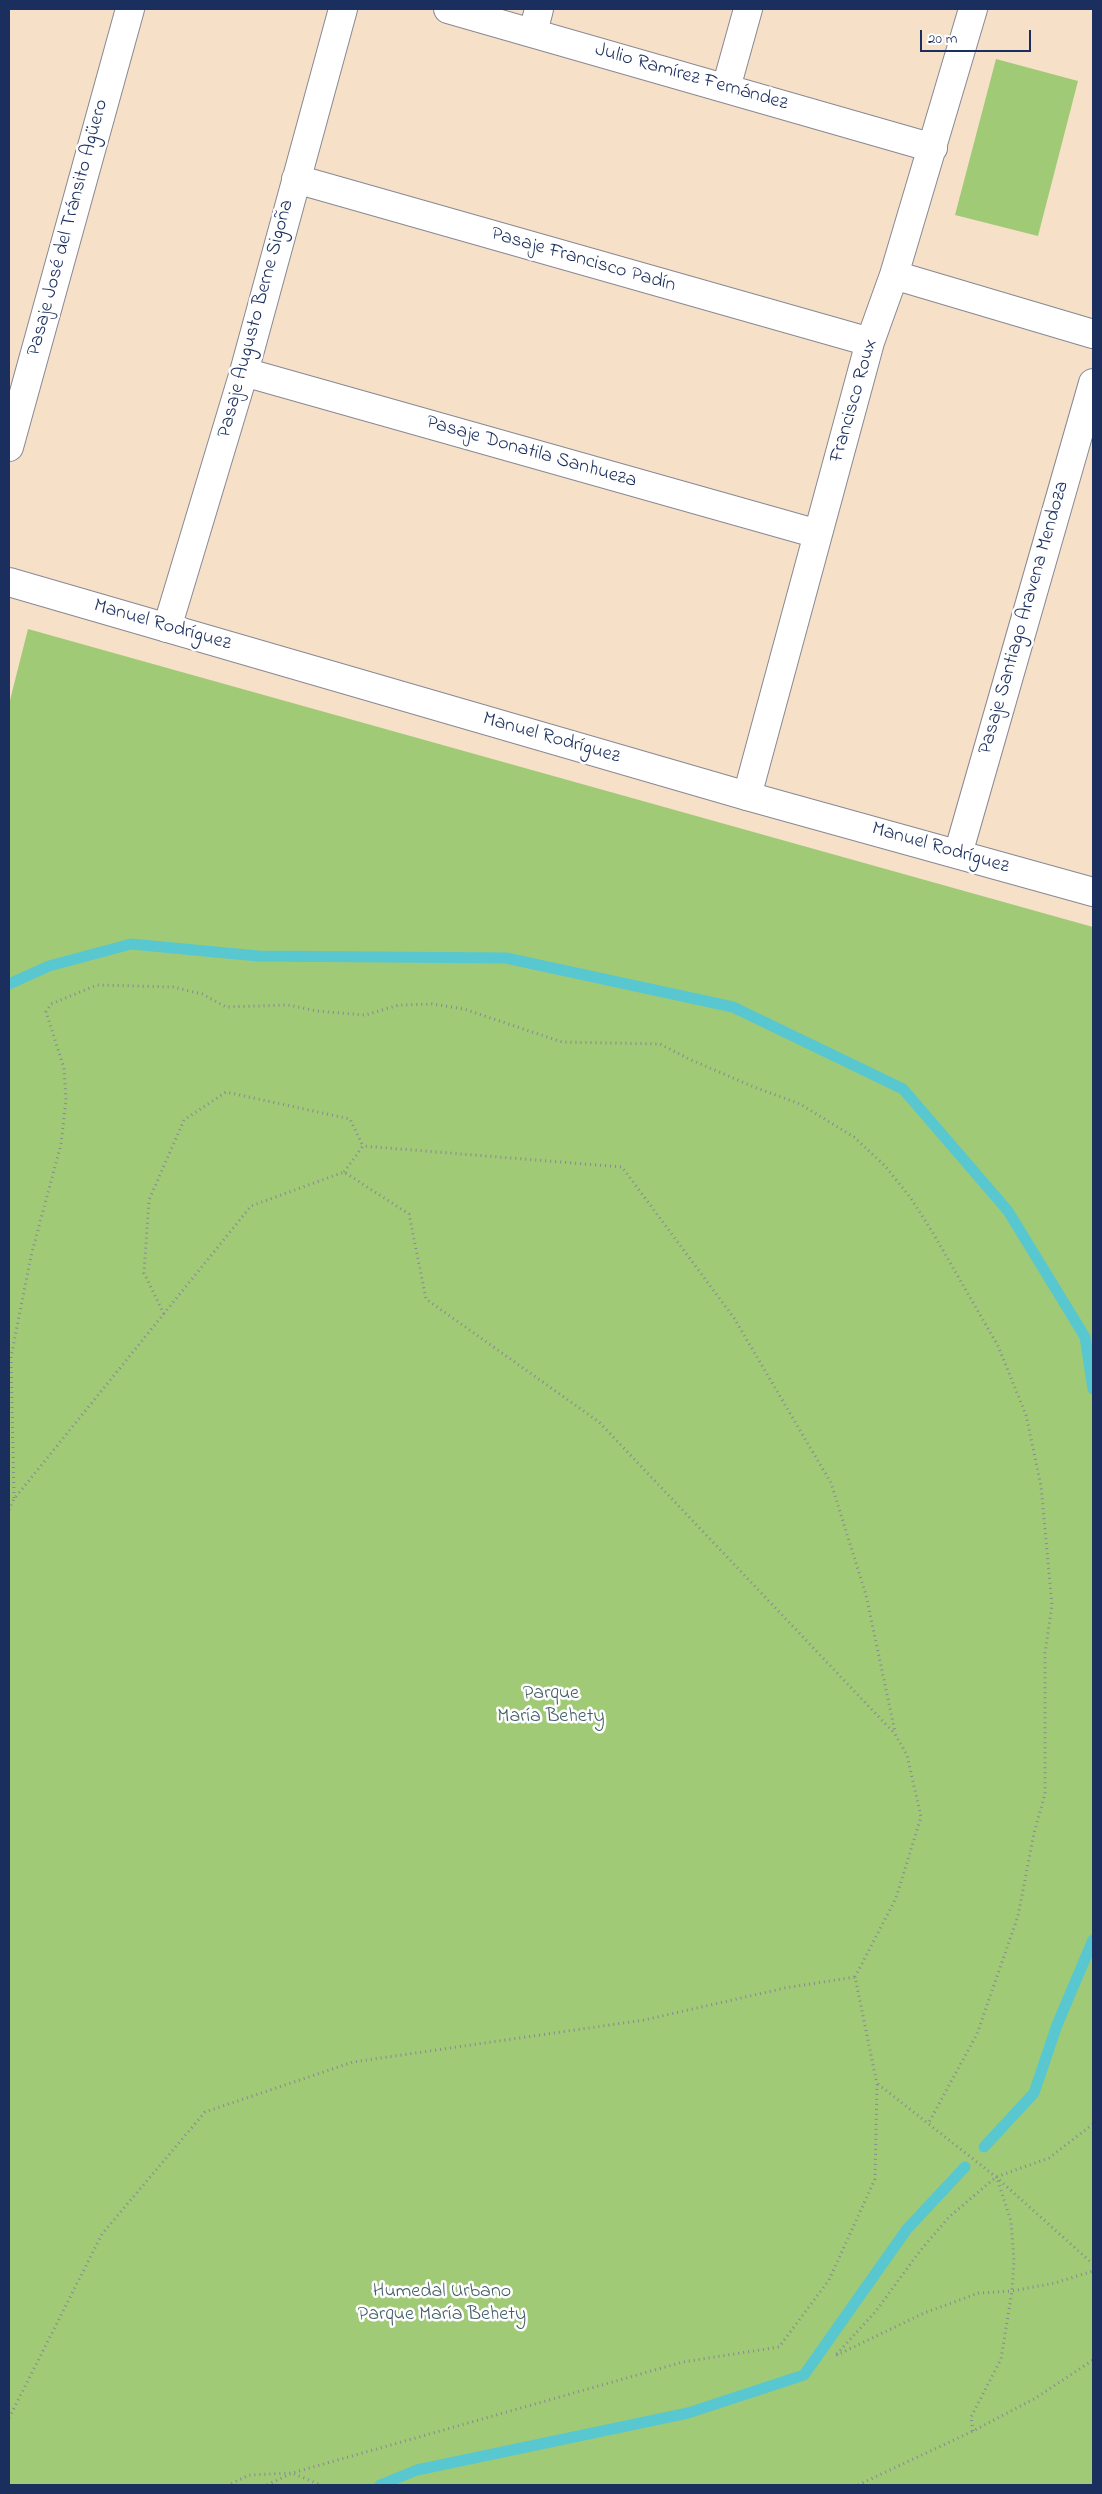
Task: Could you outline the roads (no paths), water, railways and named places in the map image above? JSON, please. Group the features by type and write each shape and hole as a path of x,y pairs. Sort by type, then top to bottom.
{"street":[{"name":"Pasaje José del Tránsito Agüero","path":"9,447 130,9"},
{"name":"Pasaje Augusto Berne Sigoña","path":"167,628 244,372 343,9"},
{"name":"Julio Ramírez Fernández","path":"448,9 536,21 726,88 933,148"},
{"path":"726,88 748,9"},
{"name":"Francisco Roux","path":"748,796 870,342 894,274 933,148 973,9"},
{"name":"Pasaje Francisco Padín","path":"296,179 870,342"},
{"path":"894,274 1093,334"},
{"name":"Pasaje Donatila Sanhueza","path":"244,372 818,534"},
{"name":"Pasaje Santiago Aravena Mendoza","path":"958,854 1093,383"},
{"name":"Manuel Rodríguez","path":"9,582 748,796 1093,892"}],"waterway":[{"path":"9,984 49,966 131,944 258,956 506,958 733,1007 903,1089 1008,1211 1085,1337 1093,1389"},
{"path":"984,2147 1034,2093 1057,2025 1093,1940"},
{"path":"380,2485 417,2470 688,2413 804,2375 907,2229 965,2167"}],"park label":[{"name":"Parque María Behety","path":"551,1706"},
{"name":"Humedal Urbano Parque María Behety","path":"442,2304"}]}
